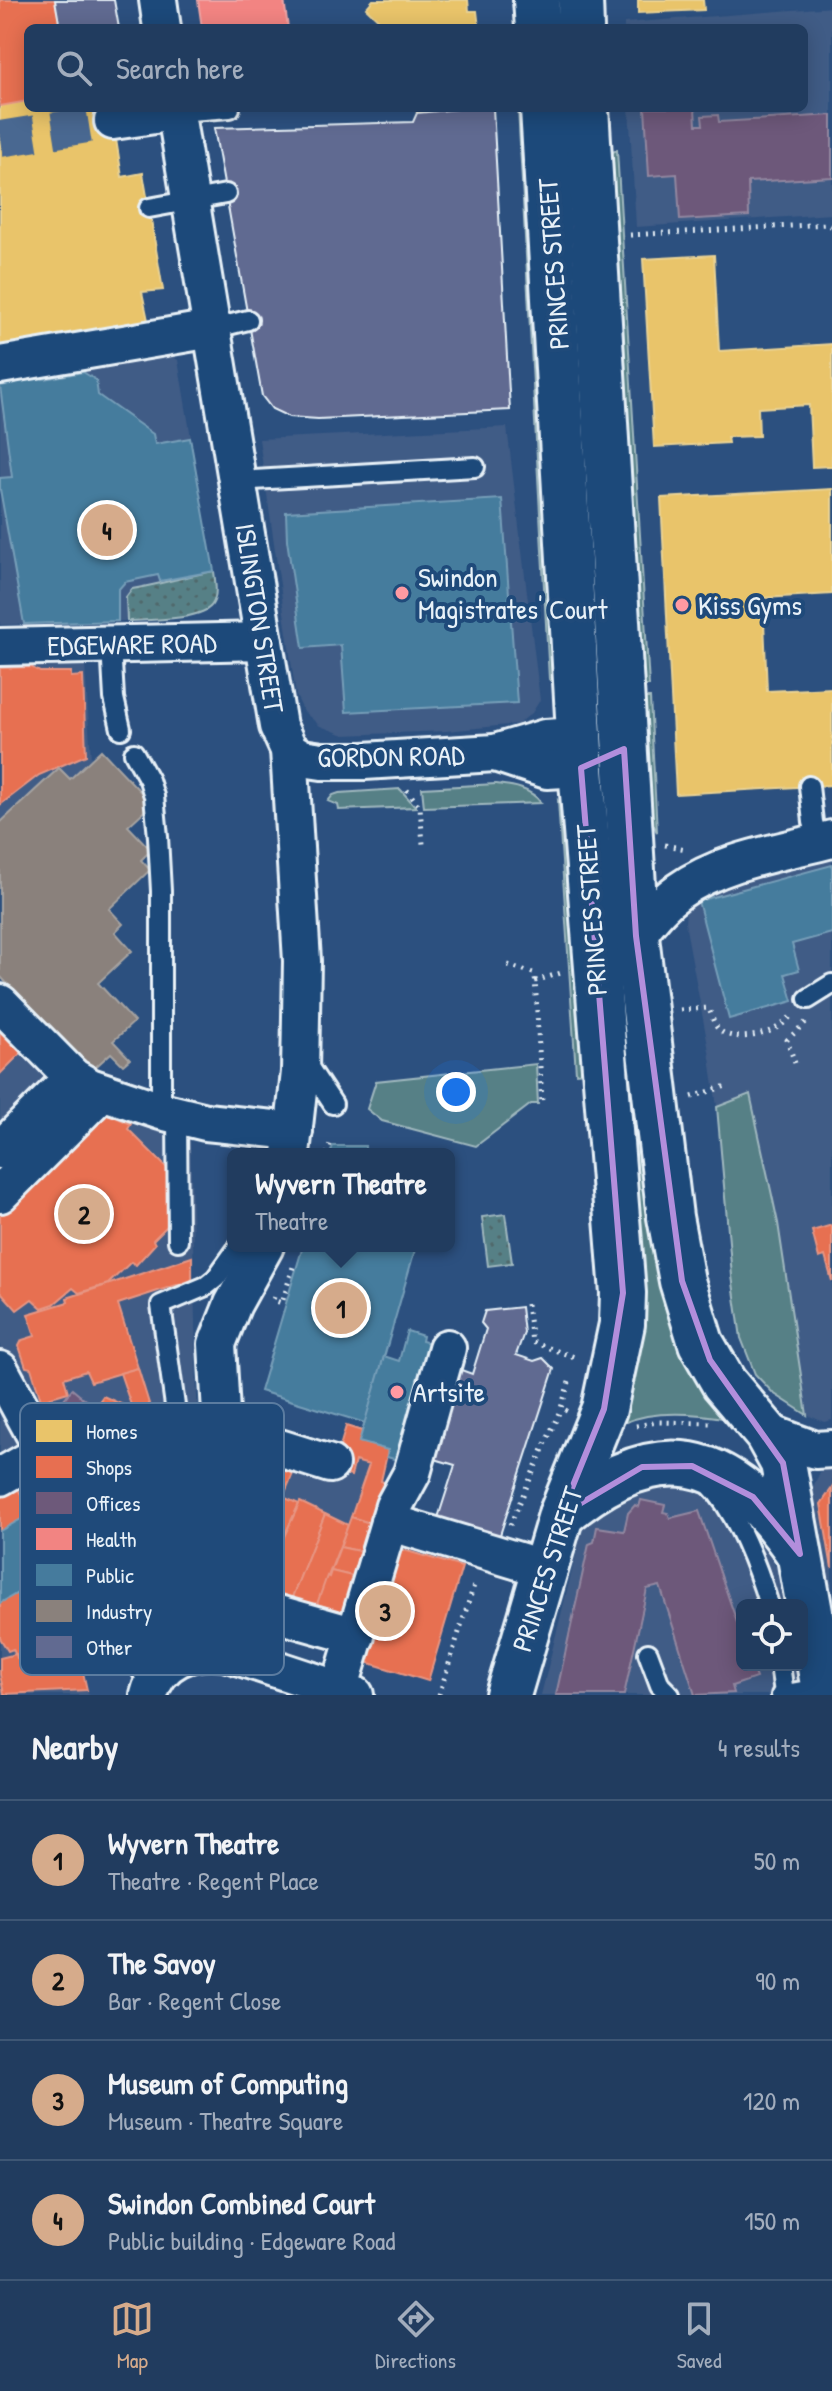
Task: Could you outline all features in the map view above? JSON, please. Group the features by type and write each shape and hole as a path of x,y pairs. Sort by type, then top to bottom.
{"street":[{"path":"158,0 161,24"},
{"path":"536,0 538,24"},
{"path":"580,0 581,24"},
{"path":"113,121 164,112"},
{"name":"ISLINGTON STREET","path":"175,112 278,726 289,750 302,934 300,1054 293,1142"},
{"name":"PRINCES STREET","path":"508,1695 561,1515 579,1415 618,1350 623,1293 580,752 543,112"},
{"name":"PRINCES STREET","path":"586,112 636,936 670,1217 682,1281 706,1352 724,1383 756,1422 783,1463 800,1554 803,1692"},
{"path":"3,360 212,329"},
{"name":"EDGEWARE ROAD","path":"0,647 264,641"},
{"path":"580,752 624,749"},
{"name":"GORDON ROAD","path":"289,750 302,758 322,761 495,753 547,770 580,752"},
{"path":"636,936 677,893 710,873 825,841"},
{"path":"0,1003 88,1084 169,1113 293,1142"},
{"path":"0,1150 88,1084"},
{"path":"0,1194 88,1084"},
{"path":"220,1403 217,1344 233,1304 280,1253"},
{"path":"284,1672 336,1689 356,1636 394,1506 412,1473 447,1348"},
{"path":"0,1370 20,1407"},
{"path":"756,1422 815,1450 831,1450"},
{"path":"284,1450 330,1464"},
{"path":"790,1490 831,1450"},
{"path":"561,1515 597,1487 622,1473 657,1465 692,1466 732,1482 753,1497 776,1519 800,1554"},
{"path":"0,1477 20,1466"},
{"path":"389,1522 545,1569"},
{"path":"284,1616 356,1636"}],"lane":[{"path":"149,208 226,194"},
{"path":"212,329 248,320"},
{"path":"238,481 475,467"},
{"path":"111,645 114,698 121,729"},
{"path":"134,753 154,796 158,837 169,1113 178,1241"},
{"path":"809,786 811,812 825,841"},
{"path":"812,996 832,984"},
{"path":"300,1054 333,1104"},
{"path":"175,1403 161,1305 206,1286 216,1278 235,1252"},
{"path":"692,1466 718,1493 731,1515 767,1599"},
{"path":"648,1653 660,1685 670,1695"},
{"path":"785,1671 803,1692"}],"path":[{"path":"629,235 827,224 832,227"},
{"path":"401,759 403,784 420,807 423,844"},
{"path":"664,829 669,881 677,893"},
{"path":"508,965 533,973 536,983 542,1103"},
{"path":"536,983 561,973"},
{"path":"680,1010 708,1008 716,1026 723,1031 751,1036 778,1027 812,996 825,1005 787,1040 795,1063"},
{"path":"678,997 682,1025"},
{"path":"690,1083 694,1112"},
{"path":"692,1097 726,1086"},
{"path":"329,1148 330,1144"},
{"path":"276,1291 273,1300 282,1303 280,1253"},
{"path":"439,1695 491,1552 579,1415 577,1356 532,1342 527,1304"},
{"path":"579,1415 620,1431 657,1422 704,1422 735,1426 756,1422"}],"highlighted area":[{"path":"624,749 636,936 682,1281 710,1360 783,1463 800,1554 753,1497 692,1466 642,1467 561,1515 604,1409 623,1293 581,768"}],"shaded area":[{"path":"832,7 832,214 636,227 629,112 808,112 808,24 624,23"},
{"path":"167,353 178,360 215,580 213,605 193,615 158,620 0,625 0,376"},
{"path":"507,427 540,700 532,713 518,724 447,731 344,735 320,726 304,712 296,696 259,439"},
{"path":"85,665 91,759 70,779 59,768 0,823 0,668"},
{"path":"832,848 832,1420 824,1422 807,1415 778,1223 751,1095 717,1107 685,923 687,898"},
{"path":"0,1014 98,1109 131,1124 190,1132 197,1403 20,1403 20,1675 84,1675 90,1695 0,1695 0,1492 17,1488 0,1457"},
{"path":"346,1426 362,1431 360,1442 388,1450 381,1481 389,1484 316,1607 284,1598 284,1457 332,1471"},
{"path":"832,1465 832,1632 811,1499 820,1472"},
{"path":"664,1485 686,1487 706,1494 743,1521 767,1549 788,1599 736,1599 736,1671 801,1671 804,1695 541,1695 581,1534 588,1517 603,1501"}],"green space":[{"path":"518,112 527,112 555,685 549,679"},
{"path":"617,150 649,686 636,686 604,156"},
{"path":"214,571 215,596 208,609 187,616 127,621 126,597 132,589"},
{"path":"637,698 650,698 657,832 648,814"},
{"path":"496,784 527,791 541,803 424,807 422,788"},
{"path":"400,789 416,807 339,810 338,805 328,801 339,793"},
{"path":"558,801 564,810 585,1072 576,1073"},
{"path":"536,1064 538,1104 531,1104 476,1146 382,1121 367,1109 376,1081"},
{"path":"636,1066 729,1419 676,1414 648,1416 623,1423 620,1420 634,1378 637,1351 619,1068"},
{"path":"750,1094 778,1223 807,1415 773,1393 755,1374 741,1338 732,1276 717,1107"},
{"path":"505,1214 512,1263 488,1266 482,1217"}],"building: Homes":[{"path":"373,0 468,0 469,11 477,11 479,24 383,24 366,8"},
{"path":"638,0 703,0 704,10 638,13"},
{"path":"24,102 24,112 112,112 122,177 143,173 163,290 142,292 149,325 0,350 0,106"},
{"path":"714,255 719,351 832,344 832,466 812,467 809,405 758,408 759,436 727,437 728,443 654,447 643,259"},
{"path":"832,489 832,594 763,598 767,691 832,688 832,785 676,794 661,498"}],"building: Shops":[{"path":"0,0 55,0 59,24 24,24 24,102 0,106"},
{"path":"31,667 40,672 71,672 71,677 83,676 86,755 39,775 0,805 0,668"},
{"path":"0,1021 27,1047 0,1074"},
{"path":"98,1109 131,1124 128,1129 167,1168 167,1226 136,1265 131,1262 108,1284 79,1293 73,1288 54,1304 42,1308 32,1299 17,1310 0,1291 0,1203"},
{"path":"832,1225 832,1281 825,1256 819,1258 812,1231"},
{"path":"192,1257 192,1280 118,1304 138,1368 91,1382 86,1371 64,1378 68,1392 41,1400 31,1368 26,1367 19,1346 22,1340 35,1336 28,1314"},
{"path":"138,1368 149,1403 130,1403 120,1373"},
{"path":"103,1396 119,1403 98,1403"},
{"path":"346,1426 362,1431 359,1442 388,1450 381,1481 389,1484 376,1525 351,1517 369,1465 355,1461 351,1476 333,1471"},
{"path":"284,1466 295,1469 284,1495"},
{"path":"8,1488 18,1489 20,1520 0,1531 0,1492"},
{"path":"832,1488 832,1568 821,1504"},
{"path":"284,1497 299,1504 284,1537"},
{"path":"300,1502 325,1514 291,1600 284,1598 284,1537"},
{"path":"325,1514 348,1525 316,1607 291,1600"},
{"path":"351,1517 376,1525 368,1553 340,1547"},
{"path":"340,1547 368,1553 360,1578 331,1571"},
{"path":"397,1548 462,1567 428,1681 363,1661"},
{"path":"331,1571 360,1578 349,1614 317,1604"},
{"path":"20,1592 20,1657 17,1658 13,1649 8,1651 0,1638 0,1603"},
{"path":"16,1654 17,1658 20,1657 20,1675 84,1675 87,1690 4,1694 0,1658"}],"building: Offices":[{"path":"645,112 695,112 696,125 703,125 702,116 718,115 719,122 832,115 832,177 748,182 749,216 680,220 677,174 649,176"},
{"path":"72,1389 89,1403 61,1403"},
{"path":"641,1500 665,1505 663,1512 668,1513 670,1518 699,1511 736,1619 736,1671 753,1671 756,1678 732,1686 734,1693 695,1695 660,1586 647,1589 624,1695 556,1695 589,1544 594,1542 597,1527 624,1531 628,1513 635,1505 639,1507"}],"building: Health":[{"path":"198,0 284,0 287,24 201,24"}],"building: Public":[{"path":"83,372 96,380 98,395 153,434 155,444 190,438 214,571 160,581 158,575 125,582 118,590 118,621 24,624 0,489 0,478 12,477 0,386 16,383 16,380"},
{"name":"Swindon Magistrates' Court","path":"502,499 517,703 346,712 341,645 303,648 287,540 286,512"},
{"path":"832,865 832,933 792,944 799,970 785,974 793,1001 729,1019 698,901"},
{"path":"333,1146 365,1146 365,1148"},
{"path":"301,1252 414,1252 365,1423 260,1391"},
{"name":"Artsite","path":"407,1331 423,1336 422,1341 435,1344 401,1461 387,1457 388,1450 359,1442 384,1356 399,1361"},
{"path":"20,1520 20,1591 0,1603 0,1531"}],"building: Industry":[{"path":"101,750 152,804 128,826 151,850 141,860 150,870 109,909 123,924 115,932 132,951 98,983 134,1022 113,1041 130,1059 123,1065 111,1053 90,1072 0,976 0,823 59,768 70,779"}],"building: Other":[{"path":"55,0 114,0 118,24 59,24"},
{"path":"493,112 510,410 318,419 289,417 272,409 262,396 214,128 413,122 417,113"},
{"path":"521,1307 524,1333 516,1355 534,1361 543,1358 554,1369 499,1538 437,1521 455,1465 428,1457 456,1368 472,1374 486,1329 481,1323 485,1311"}],"tunnel":[{"path":"0,139 113,121"}],"place":[{"name":"Swindon Combined Court","path":"107,530"},
{"name":"Swindon Magistrates' Court","path":"402,593"},
{"name":"Kiss Gyms","path":"682,605"},
{"name":"The Savoy","path":"84,1214"},
{"name":"Wyvern Theatre","path":"341,1308"},
{"name":"Artsite","path":"397,1392"},
{"name":"Museum of Computing","path":"385,1611"}]}
